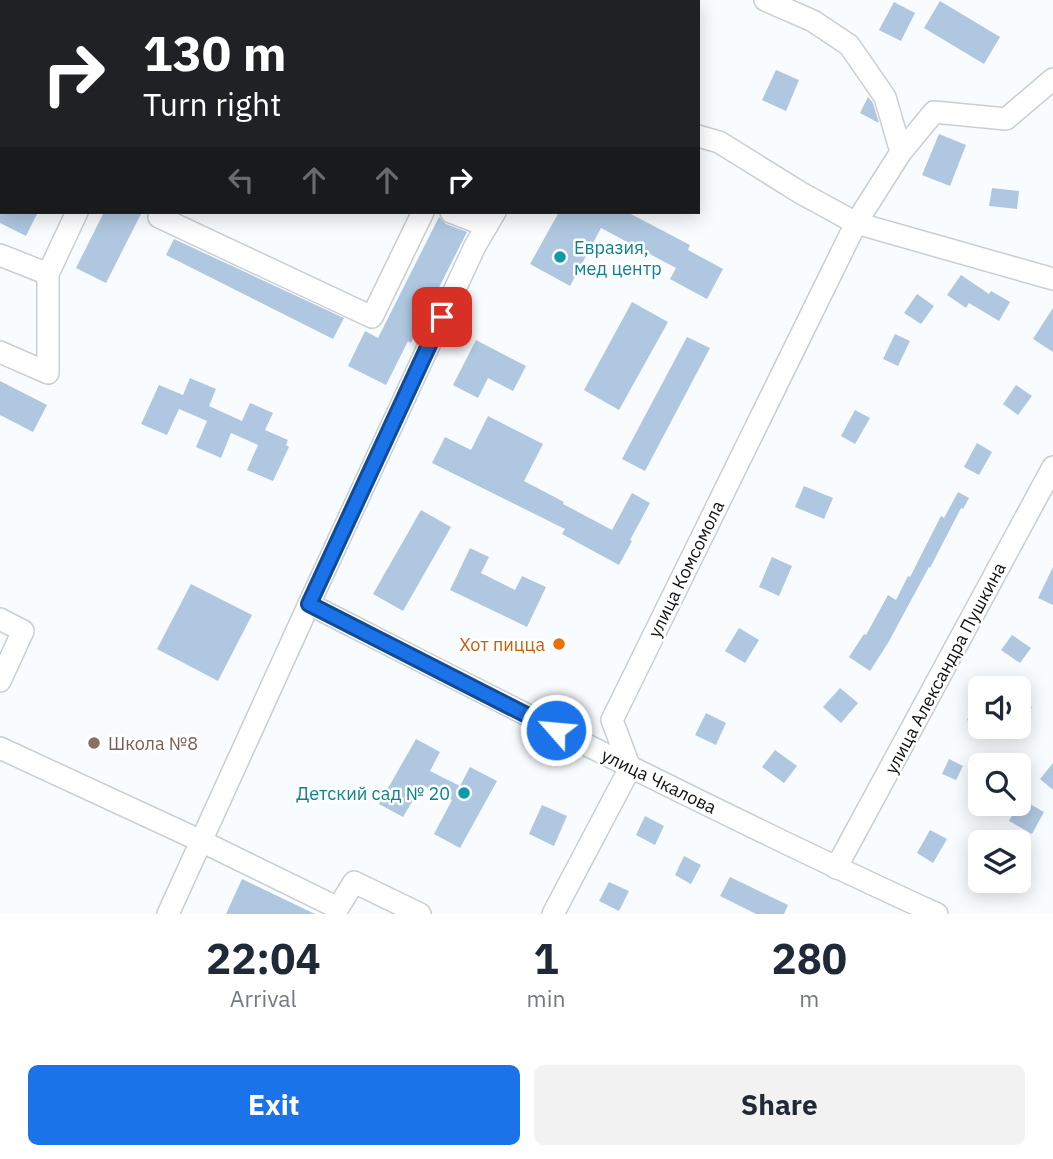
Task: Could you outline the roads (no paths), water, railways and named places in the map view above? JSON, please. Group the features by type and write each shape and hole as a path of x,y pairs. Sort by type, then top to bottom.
{"street":[{"path":"765,0 813,21 849,45 885,97 901,152"},
{"name":"улица Комсомола","path":"630,768 612,720 856,223 901,152 934,112 1006,119 1053,79"},
{"path":"700,137 719,142 801,193 856,223 1053,279"},
{"path":"0,352 48,373 48,274 75,214"},
{"path":"161,214 159,217 372,317 422,214"},
{"path":"168,914 475,246 491,219 463,214"},
{"path":"0,255 48,274"},
{"name":"улица Александра Пушкина","path":"836,868 1053,467"},
{"name":"улица Чкалова","path":"309,604 630,768 937,914"},
{"path":"0,619 23,631 0,681"},
{"path":"0,748 338,908 354,882 420,914"},
{"path":"552,914 630,768"}],"place":[{"name":"Евразия, мед центр","path":"560,257"},
{"name":"Хот пицца","path":"559,644"},
{"name":"Школа №8","path":"94,743"},
{"name":"Детский сад № 20","path":"464,793"}]}
